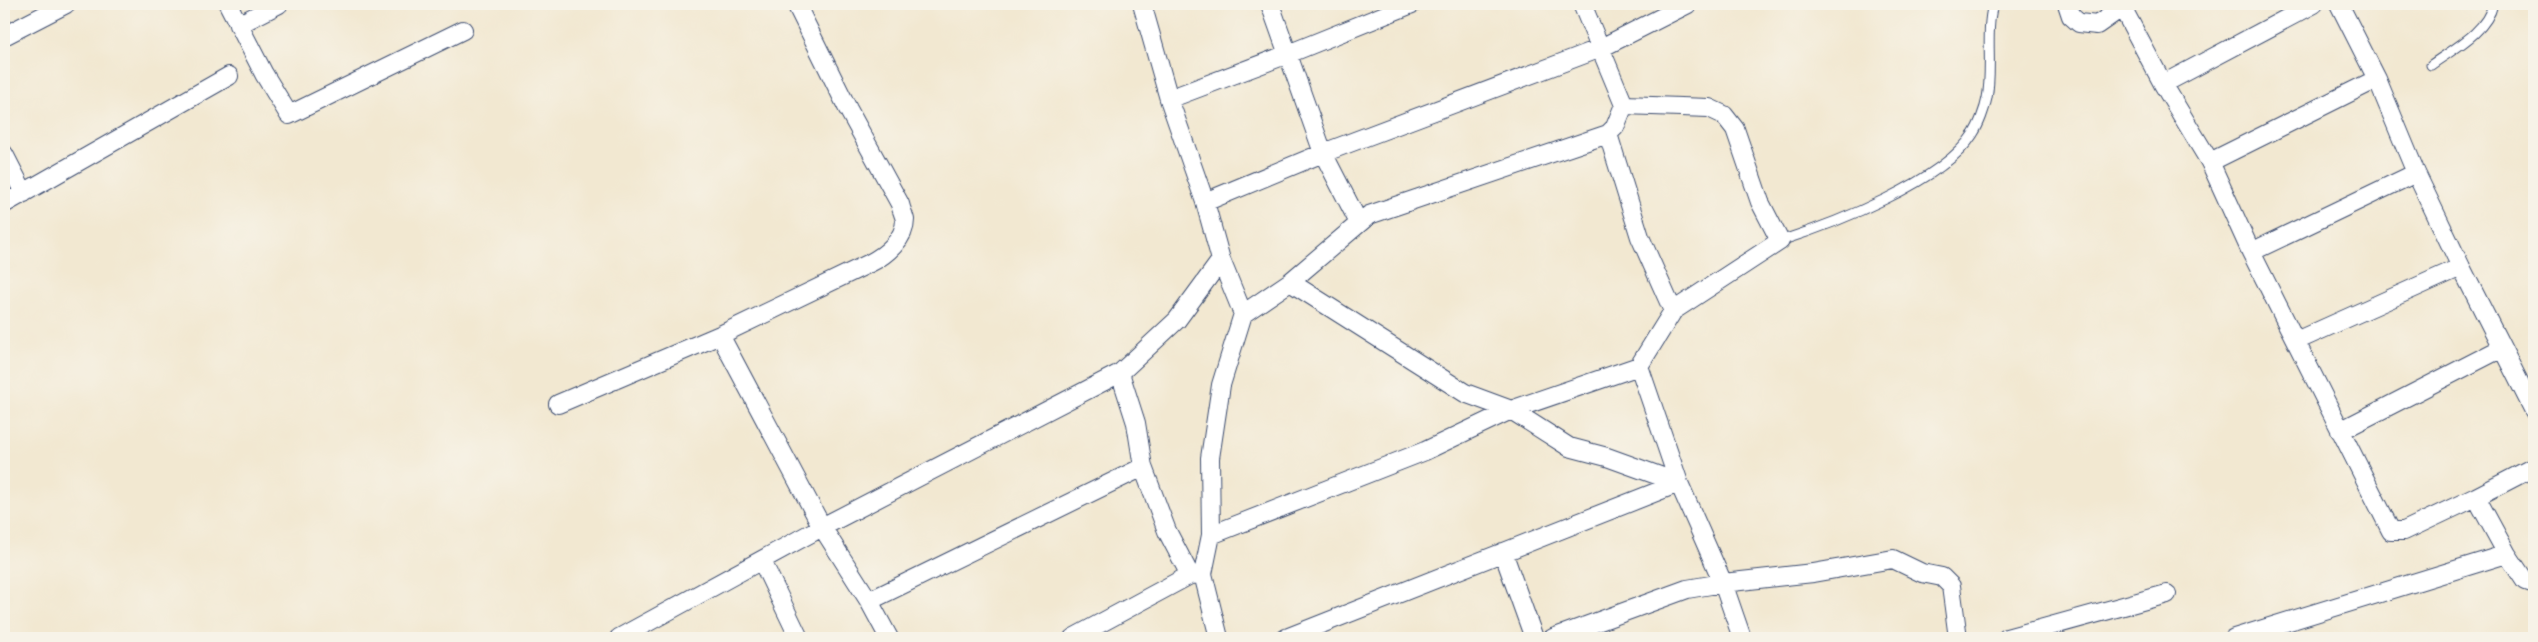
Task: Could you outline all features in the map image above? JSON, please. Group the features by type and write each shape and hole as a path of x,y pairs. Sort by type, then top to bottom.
{"street":[{"path":"4,36 66,4"},
{"path":"228,4 264,74 289,115 463,30"},
{"path":"238,25 279,4"},
{"path":"558,404 720,335 883,257 900,236 905,220 900,204 848,108 796,4"},
{"path":"1142,4 1169,99 1205,202 1221,260 1243,314"},
{"path":"1270,4 1323,153 1359,223"},
{"path":"1169,99 1412,4"},
{"path":"1073,638 1196,574 1211,536 1210,458 1221,385 1243,314 1290,282 1369,215 1608,134 1615,127 1624,106 1582,4"},
{"path":"1205,202 1323,153 1601,48 1688,4"},
{"path":"2066,4 2071,16 2079,24 2096,25 2125,5 2163,84 2210,162 2251,252 2391,531 2404,531 2476,498 2534,467"},
{"path":"2163,84 2311,4"},
{"path":"2339,4 2377,79 2416,173 2461,267 2534,411"},
{"path":"4,204 229,76"},
{"path":"2210,162 2377,79"},
{"path":"1211,536 1425,451 1510,410 1639,366 1673,312 1780,241 1760,202 1735,130 1724,115 1709,108 1624,106"},
{"path":"1608,134 1640,237 1673,312"},
{"path":"4,154 24,193"},
{"path":"2251,252 2416,173"},
{"path":"619,638 822,527 1120,373 1177,320 1221,260"},
{"path":"2296,341 2461,267"},
{"path":"1290,282 1464,393 1510,410 1569,447 1607,458 1679,484"},
{"path":"720,335 822,527 869,601 888,638"},
{"path":"2340,431 2502,348"},
{"path":"1639,366 1679,484 1723,583 1742,638"},
{"path":"1120,373 1136,423 1143,468 1167,531 1196,574 1219,638"},
{"path":"869,601 1143,468"},
{"path":"1286,638 1679,484"},
{"path":"2476,498 2507,554 2525,581 2534,584"},
{"path":"1502,552 1534,638"},
{"path":"2234,638 2507,554"},
{"path":"1553,638 1687,589 1813,573 1893,559 1922,574 1942,577 1951,586 1958,638"},
{"path":"762,561 799,638"},
{"path":"2007,638 2167,594"}],"lane":[{"path":"1780,241 1823,228 1917,182 1950,159 1973,134 1987,99 1993,4"},
{"path":"2431,65 2476,32 2489,17 2492,4"}]}
